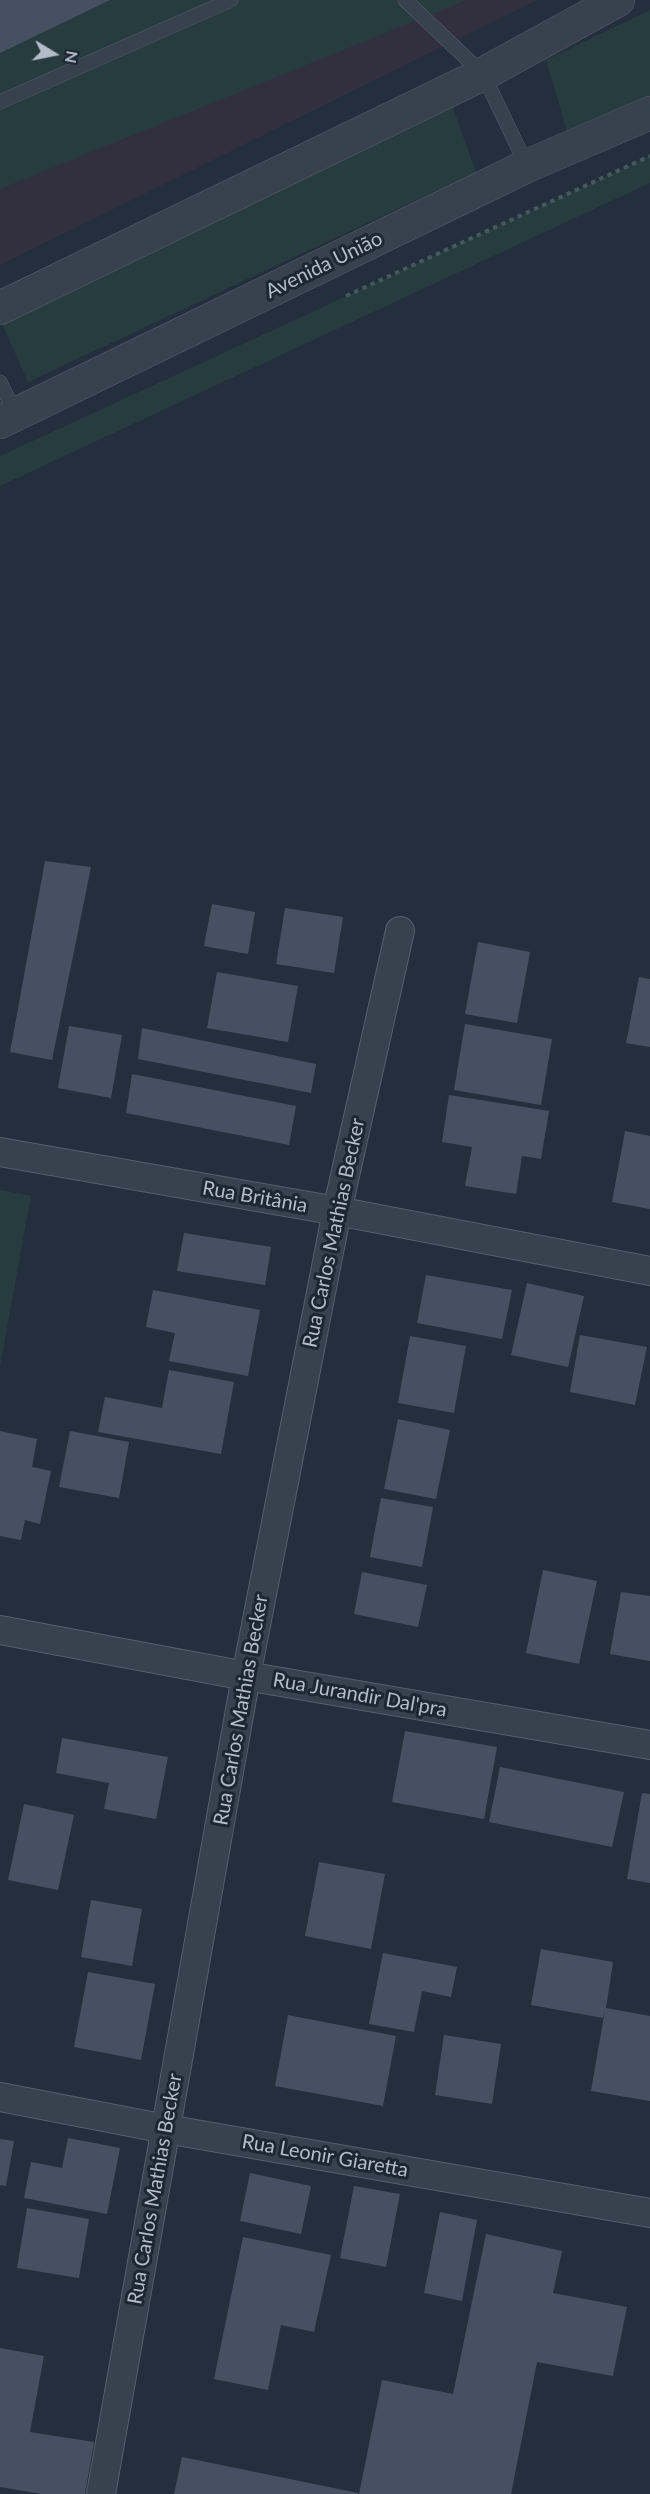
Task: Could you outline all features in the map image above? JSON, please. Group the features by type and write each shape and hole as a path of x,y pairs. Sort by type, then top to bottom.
{"street":[{"path":"0,308 483,74 618,0"},
{"name":"Avenida União","path":"8,419 527,166 650,113"},
{"name":"Rua Carlos Mathias Becker","path":"101,2494 246,1676 337,1211 400,931"},
{"name":"Rua Britânia","path":"0,1152 337,1211 650,1271"},
{"name":"Rua Jurandir Dal'pra","path":"0,1630 246,1676 650,1745"},
{"name":"Rua Leonir Giaretta","path":"0,2097 166,2129 650,2213"}],"lane":[{"path":"1,104 231,0"},
{"path":"405,0 483,74 527,166"},
{"path":"0,382 8,419"}],"shaded area":[{"path":"0,0 537,0 0,265"}],"green space":[{"path":"0,0 467,0 0,189"},
{"path":"650,10 650,112 572,148 546,60"},
{"path":"452,105 476,172 28,382 1,321"},
{"path":"650,156 650,183 0,486 0,456"},
{"path":"0,1190 31,1196 0,1367"}],"building":[{"path":"0,0 110,0 0,53"},
{"path":"45,861 91,867 52,1060 10,1052"},
{"path":"212,904 255,912 248,954 204,946"},
{"path":"285,908 343,917 334,973 276,964"},
{"path":"478,942 530,952 517,1023 465,1014"},
{"path":"217,972 298,986 288,1042 207,1028"},
{"path":"639,977 650,979 650,1047 626,1043"},
{"path":"465,1024 552,1039 541,1105 454,1090"},
{"path":"69,1026 122,1035 111,1098 58,1088"},
{"path":"142,1028 316,1064 311,1093 138,1059"},
{"path":"132,1074 296,1106 289,1145 126,1113"},
{"path":"449,1095 549,1111 541,1159 522,1156 516,1194 465,1186 472,1147 442,1142"},
{"path":"625,1131 650,1136 650,1209 612,1202"},
{"path":"184,1233 271,1247 265,1285 177,1271"},
{"path":"426,1275 512,1290 502,1339 417,1323"},
{"path":"527,1283 584,1296 568,1367 511,1355"},
{"path":"153,1290 260,1310 248,1376 169,1361 175,1333 146,1327"},
{"path":"580,1335 647,1347 635,1405 570,1392"},
{"path":"410,1336 466,1346 454,1413 398,1403"},
{"path":"169,1370 234,1382 221,1454 98,1432 105,1397 162,1408"},
{"path":"398,1419 450,1430 436,1499 384,1489"},
{"path":"0,1431 37,1439 32,1467 51,1471 40,1524 25,1520 21,1540 0,1536"},
{"path":"70,1431 129,1442 119,1498 59,1487"},
{"path":"381,1498 433,1507 422,1567 370,1557"},
{"path":"543,1570 597,1581 579,1664 526,1653"},
{"path":"362,1572 427,1585 418,1627 354,1614"},
{"path":"621,1592 650,1596 650,1661 610,1654"},
{"path":"405,1731 497,1747 484,1819 392,1802"},
{"path":"62,1738 168,1757 156,1819 104,1809 109,1783 56,1773"},
{"path":"500,1767 624,1792 612,1847 489,1822"},
{"path":"642,1793 650,1794 650,1883 627,1879"},
{"path":"24,1804 74,1815 58,1890 8,1880"},
{"path":"319,1862 385,1874 371,1949 305,1936"},
{"path":"91,1900 142,1909 132,1966 81,1957"},
{"path":"541,1949 613,1962 606,2008 650,2016 650,2101 591,2091 605,2010 603,2018 531,2005"},
{"path":"383,1953 457,1967 451,1997 422,1991 414,2032 369,2024"},
{"path":"88,1972 155,1984 141,2060 74,2047"},
{"path":"288,2015 396,2036 383,2106 275,2086"},
{"path":"444,2035 501,2044 492,2104 435,2095"},
{"path":"68,2138 120,2148 107,2214 24,2198 31,2162 62,2168"},
{"path":"0,2139 14,2141 6,2186 0,2185"},
{"path":"250,2173 311,2186 301,2234 240,2221"},
{"path":"354,2186 400,2194 386,2267 340,2258"},
{"path":"27,2208 89,2219 79,2278 17,2268"},
{"path":"440,2212 477,2220 462,2301 424,2293"},
{"path":"486,2234 562,2251 553,2293 627,2307 613,2376 537,2362 511,2494 359,2494 382,2380 453,2394"},
{"path":"243,2237 331,2255 314,2332 281,2325 268,2390 214,2379"},
{"path":"0,2348 44,2356 30,2432 94,2442 85,2494 41,2494 0,2487"},
{"path":"182,2457 358,2493 358,2494 174,2494"}]}
